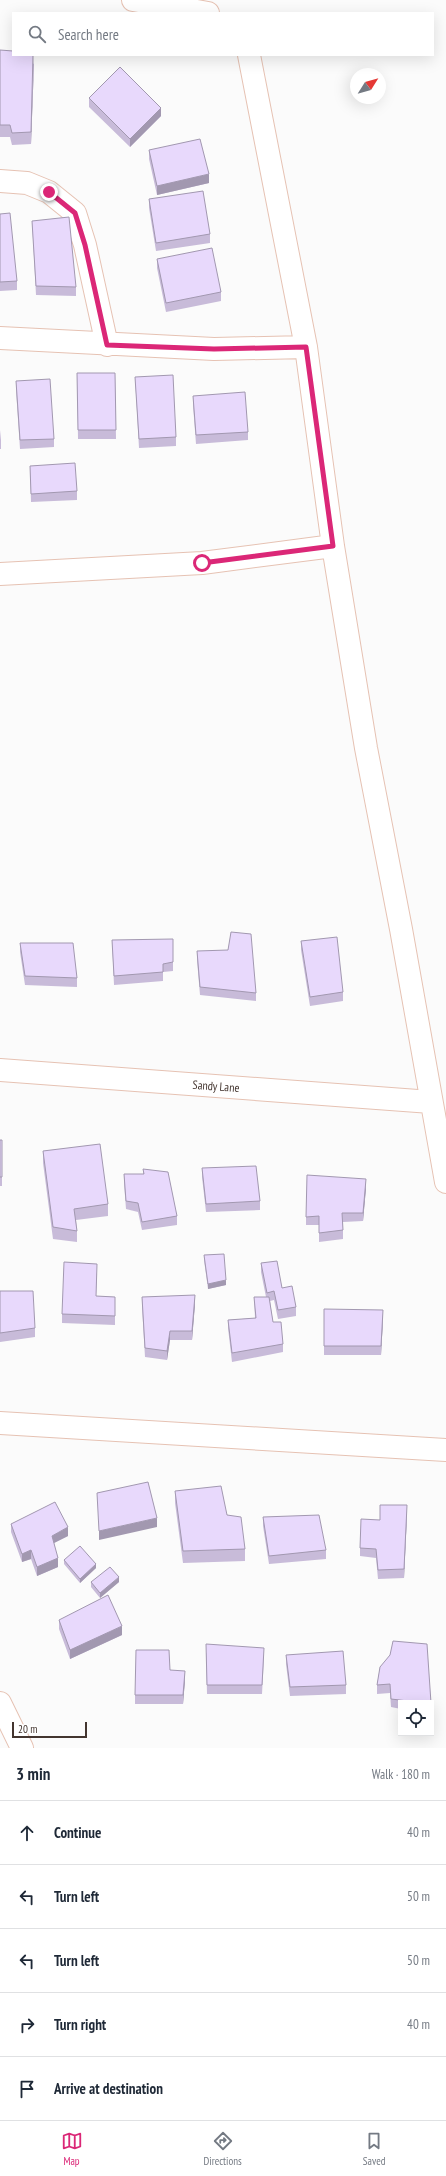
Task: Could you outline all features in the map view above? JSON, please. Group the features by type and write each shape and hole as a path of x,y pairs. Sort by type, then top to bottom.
{"street":[{"path":"133,0 202,12"},
{"path":"249,56 306,347 333,546 366,748 401,929 446,1182"},
{"path":"0,181 27,183 49,192 75,213 85,245 107,345"},
{"path":"0,338 107,345 214,349 306,347"},
{"path":"0,574 202,563 333,546"},
{"name":"Sandy Lane","path":"0,1070 432,1102"},
{"path":"0,1423 446,1450"},
{"path":"0,1703 22,1748"}],"building":[{"path":"0,50 12,51 12,56 33,56 31,132 12,133 10,125 0,125"},
{"path":"120,67 161,108 130,139 89,98"},
{"path":"200,139 209,174 157,186 149,150"},
{"path":"203,191 210,234 156,243 149,199"},
{"path":"10,213 17,281 0,282 0,214"},
{"path":"69,217 76,287 36,286 32,221"},
{"path":"212,248 221,292 166,303 157,259"},
{"path":"77,373 115,373 116,430 78,430"},
{"path":"173,375 176,437 139,439 135,377"},
{"path":"50,379 54,439 20,440 16,381"},
{"path":"245,392 248,432 196,435 193,396"},
{"path":"75,463 77,491 31,494 30,466"},
{"path":"231,932 251,934 256,993 200,987 197,951 228,950"},
{"path":"337,937 343,992 310,997 301,941"},
{"path":"173,939 173,962 163,964 163,972 114,976 112,940"},
{"path":"20,943 73,943 77,978 25,976"},
{"path":"0,1140 2,1140 2,1177 0,1177"},
{"path":"100,1144 108,1204 74,1209 77,1231 53,1227 43,1151"},
{"path":"256,1166 260,1201 206,1204 202,1168"},
{"path":"143,1169 168,1172 177,1216 142,1222 138,1203 126,1201 124,1174 144,1174"},
{"path":"307,1175 366,1179 363,1213 342,1213 343,1230 319,1233 319,1216 306,1217"},
{"path":"224,1254 226,1280 208,1284 204,1255"},
{"path":"277,1261 282,1288 292,1286 296,1307 278,1310 274,1291 267,1293 261,1263"},
{"path":"64,1262 97,1264 96,1296 115,1297 115,1316 62,1314"},
{"path":"0,1291 33,1291 35,1328 0,1333"},
{"path":"195,1295 192,1331 170,1331 167,1351 145,1348 142,1297"},
{"path":"254,1297 269,1297 273,1322 281,1322 283,1344 232,1353 228,1320 256,1318"},
{"path":"324,1309 383,1310 381,1346 324,1346"},
{"path":"148,1482 157,1518 99,1531 97,1493"},
{"path":"221,1486 227,1515 241,1517 245,1549 183,1551 175,1491"},
{"path":"55,1502 68,1527 52,1536 58,1558 37,1567 31,1550 22,1554 11,1524"},
{"path":"380,1505 407,1505 404,1569 378,1570 376,1549 360,1548 361,1519 380,1520"},
{"path":"319,1515 326,1550 269,1556 263,1517"},
{"path":"80,1546 96,1564 80,1579 64,1560"},
{"path":"110,1567 119,1577 100,1593 91,1582"},
{"path":"108,1595 122,1626 70,1650 59,1620"},
{"path":"393,1641 427,1644 431,1700 391,1699 390,1684 377,1685 380,1667 390,1655"},
{"path":"206,1644 264,1648 262,1685 207,1685"},
{"path":"136,1650 169,1650 170,1670 185,1671 183,1695 135,1695"},
{"path":"343,1651 346,1685 290,1687 286,1655"}],"route":[{"path":"49,192 75,213 85,245 107,345 214,349 306,347 333,546 202,563"}]}
